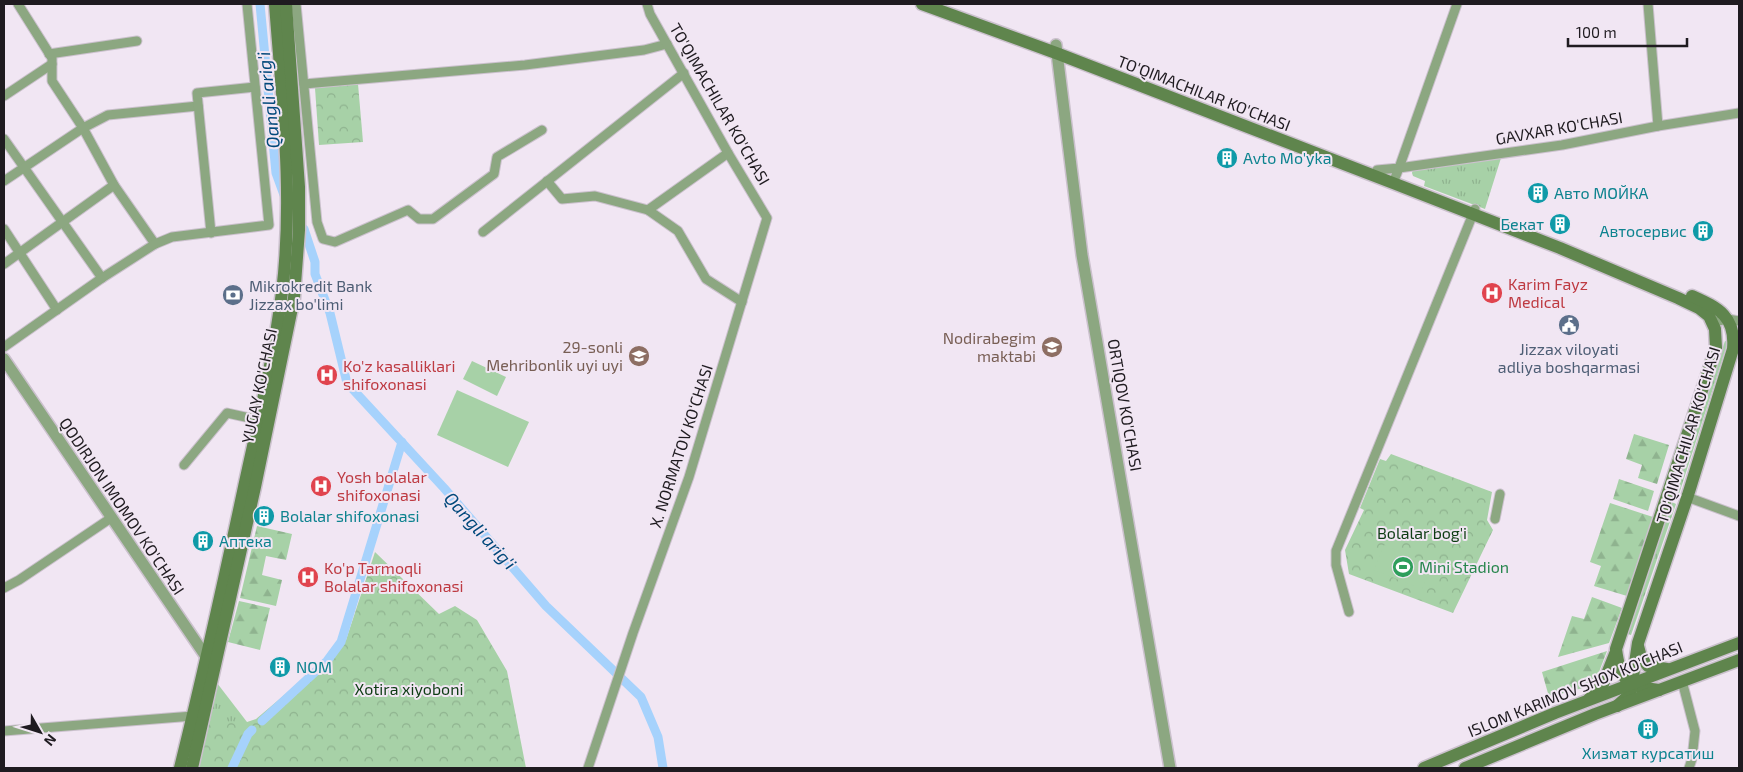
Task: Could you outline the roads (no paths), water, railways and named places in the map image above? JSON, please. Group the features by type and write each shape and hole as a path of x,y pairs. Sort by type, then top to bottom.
{"main road":[{"name":"YUGAY KO'CHASI","path":"180,768 207,659 259,420 274,346 282,290 288,183 275,4"},
{"name":"YUGAY KO'CHASI","path":"192,768 215,670 294,298 300,187 286,4"},
{"name":"TO'QIMACHILAR KO'CHASI","path":"944,4 1056,49 1396,176 1474,212 1678,298 1699,308 1709,316 1713,322 1716,348 1668,489 1611,667 1603,684 1585,702"},
{"name":"TO'QIMACHILAR KO'CHASI","path":"927,5 1056,49 1300,138 1396,176"},
{"name":"TO'QIMACHILAR KO'CHASI","path":"1474,212 1563,241 1704,302 1734,320 1733,349 1638,643 1632,683 1627,697 1617,706"},
{"path":"1668,489 1673,498 1678,500 1687,496"},
{"path":"1638,643 1639,654 1648,666 1667,669"},
{"name":"ISLOM KARIMOV SHOX KO'CHASI","path":"1424,768 1667,669 1739,643"},
{"path":"1616,649 1621,673 1632,683 1659,690"},
{"name":"ISLOM KARIMOV SHOX KO'CHASI","path":"1465,768 1617,706 1739,660"}],"street":[{"path":"18,4 52,58 52,81 83,128 114,185 156,244"},
{"path":"4,347 102,278 156,244 172,237 269,225 247,4"},
{"path":"296,4 317,222 324,238 335,242 408,210 419,219 433,219 494,174 497,156 542,130"},
{"name":"TO'QIMACHILAR KO'CHASI","path":"647,4 650,14 767,218"},
{"path":"1396,176 1457,4"},
{"path":"1648,4 1658,126"},
{"path":"49,54 137,41"},
{"path":"304,84 525,65 644,50 667,44"},
{"name":"ORTIQOV KO'CHASI","path":"1056,49 1082,255 1170,768"},
{"path":"4,96 52,64"},
{"path":"483,232 684,73"},
{"path":"211,233 197,93 255,87"},
{"path":"4,181 83,128 108,115 198,106"},
{"name":"GAVXAR KO'CHASI","path":"1396,176 1658,126 1739,113"},
{"path":"4,139 102,278"},
{"path":"648,210 728,152"},
{"path":"547,181 562,199 595,196 648,210 678,231 706,279 742,302"},
{"path":"4,264 114,185"},
{"path":"1349,612 1336,565 1336,551 1474,212"},
{"name":"X. NORMATOV KO'CHASI","path":"588,768 689,477 767,218"},
{"path":"4,229 57,310"},
{"path":"1713,322 1734,320"},
{"name":"QODIRJON IMOMOV KO'CHASI","path":"4,360 215,670"},
{"path":"184,465 227,413 259,420"},
{"path":"1495,519 1500,494"},
{"path":"1687,496 1739,516"},
{"path":"4,588 19,580 111,518"},
{"path":"1682,681 1695,731 1692,759 1689,768"},
{"path":"4,731 193,716"}],"waterway":[{"name":"Qangli arig'i","path":"260,4 276,173 284,195"},
{"name":"Qangli arig'i","path":"304,229 315,262 315,274 330,313 347,383 444,488 546,606 641,697 658,737 663,768"},
{"path":"262,721 327,661 341,642 402,442"},
{"path":"232,768 248,734 252,730"}],"place":[{"name":"Avto Mo'yka","path":"1227,158"},
{"name":"Авто МОЙКА","path":"1538,193"},
{"name":"Бекат","path":"1560,224"},
{"name":"Автосервис","path":"1703,231"},
{"name":"Karim Fayz Medical","path":"1492,293"},
{"name":"Mikrokredit Bank Jizzax bo'limi","path":"233,295"},
{"name":"Jizzax viloyati adliya boshqarmasi","path":"1569,325"},
{"name":"Nodirabegim maktabi","path":"1052,347"},
{"name":"29-sonli Mehribonlik uyi uyi","path":"639,356"},
{"name":"Ko'z kasalliklari shifoxonasi","path":"327,375"},
{"name":"Yosh bolalar shifoxonasi","path":"321,486"},
{"name":"Bolalar shifoxonasi","path":"264,516"},
{"name":"Аптека","path":"203,541"},
{"name":"Mini Stadion","path":"1403,567"},
{"name":"Ko'p Tarmoqli Bolalar shifoxonasi","path":"308,577"},
{"name":"NOM","path":"280,667"},
{"name":"Хизмат курсатиш","path":"1648,729"}],"park label":[{"name":"Bolalar bog'i","path":"1422,533"},
{"name":"Xotira xiyoboni","path":"409,689"}]}
